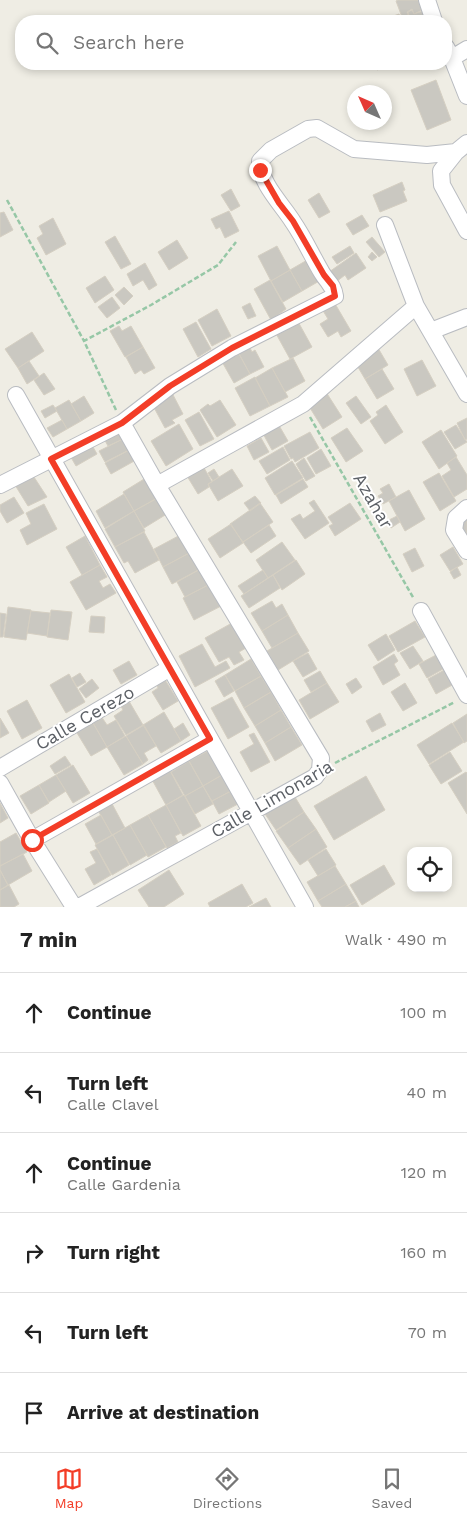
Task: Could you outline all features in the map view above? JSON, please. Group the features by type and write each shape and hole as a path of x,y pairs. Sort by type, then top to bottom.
{"street":[{"path":"428,0 432,15"},
{"path":"452,52 467,49"},
{"path":"452,59 467,96"},
{"path":"0,485 122,423 170,386 232,348 335,296 333,286 324,275 293,221 279,203 260,170 260,161 270,150 308,129 317,128 354,149 427,155 461,147"},
{"path":"461,147 441,171 442,185 467,232"},
{"path":"385,224 416,306 467,394"},
{"path":"157,485 303,404 416,306"},
{"path":"431,331 467,317"},
{"path":"16,395 305,907"},
{"path":"122,423 157,485 321,758 320,770"},
{"path":"467,508 456,518 454,523 454,530 467,551"},
{"path":"421,611 463,698"},
{"name":"Calle Cerezo","path":"0,768 170,668"},
{"path":"32,840 210,739"},
{"name":"Calle Limonaria","path":"79,907 316,777 320,770"},
{"path":"0,783 32,840 74,907"}],"path":[{"path":"7,200 84,341 122,423"},
{"path":"84,341 151,305 218,265 236,242"},
{"name":"Azahar","path":"303,404 421,611"},
{"name":"Calle Limonaria","path":"320,770 463,698"}],"building":[{"path":"418,0 422,10 414,14 412,9 407,12 408,15 401,15 396,1"},
{"path":"412,10 414,14 423,11 424,15 409,15 408,12"},
{"path":"436,80 451,120 427,130 411,90"},
{"path":"402,182 407,201 380,212 373,195"},
{"path":"231,189 240,206 231,211 221,195"},
{"path":"319,193 330,212 319,218 308,200"},
{"path":"229,211 239,231 225,238 220,227 216,229 211,219"},
{"path":"4,212 13,230 0,237 0,213"},
{"path":"362,215 369,226 353,235 346,224"},
{"path":"53,218 66,244 46,255 37,238 43,234 39,226"},
{"path":"115,236 131,264 121,269 105,242"},
{"path":"372,237 385,252 379,257 366,242"},
{"path":"177,240 188,258 169,270 158,252"},
{"path":"277,246 290,270 271,281 258,256"},
{"path":"350,246 354,253 337,264 332,257"},
{"path":"372,252 377,257 372,261 368,257"},
{"path":"356,253 366,268 348,280 345,275 336,282 329,272"},
{"path":"309,259 321,280 302,291 290,270"},
{"path":"145,263 157,285 149,290 143,280 133,286 127,274"},
{"path":"290,270 302,291 283,302 271,281"},
{"path":"105,276 114,290 95,303 86,288"},
{"path":"270,280 286,309 271,320 254,289"},
{"path":"124,287 133,296 124,305 115,295"},
{"path":"112,297 120,308 107,318 98,307"},
{"path":"334,302 351,331 341,337 338,331 328,337 320,324 328,319 322,309"},
{"path":"250,303 256,316 248,319 242,307"},
{"path":"217,309 231,336 212,346 198,320"},
{"path":"296,318 312,347 290,359 274,330"},
{"path":"196,322 211,349 198,357 183,329"},
{"path":"119,326 122,331 131,326 143,347 125,357 110,331"},
{"path":"32,332 44,351 18,368 5,349"},
{"path":"248,344 252,352 255,350 264,367 250,374 237,350"},
{"path":"143,347 155,368 144,374 141,370 135,374 126,357"},
{"path":"378,348 388,365 365,379 355,362"},
{"path":"230,354 232,358 239,354 250,374 234,383 221,360"},
{"path":"293,358 305,381 285,392 272,368"},
{"path":"422,360 436,386 417,396 404,369"},
{"path":"29,361 39,376 27,384 18,368"},
{"path":"272,368 288,397 270,406 255,378"},
{"path":"382,369 394,389 377,399 365,379"},
{"path":"44,373 55,389 44,395 34,380"},
{"path":"255,377 270,406 250,416 235,388"},
{"path":"171,391 183,414 172,420 175,423 165,428 151,402"},
{"path":"326,392 342,417 323,429 307,403"},
{"path":"84,396 94,413 81,421 71,404"},
{"path":"356,396 371,417 361,424 346,403"},
{"path":"69,400 81,421 67,429 55,408"},
{"path":"220,400 236,425 217,437 200,410 208,404 210,406"},
{"path":"53,405 57,411 45,418 41,411"},
{"path":"386,405 403,432 385,444 370,421 378,415 376,412"},
{"path":"199,412 214,439 200,446 185,420"},
{"path":"467,418 467,439 465,440 457,423"},
{"path":"62,420 67,429 53,437 47,428"},
{"path":"277,422 288,441 272,450 261,430"},
{"path":"179,424 193,449 166,466 151,441"},
{"path":"456,425 467,442 455,449 444,432"},
{"path":"119,426 125,438 108,446 102,435"},
{"path":"347,428 363,451 346,462 331,438"},
{"path":"441,430 457,456 439,469 422,442"},
{"path":"310,432 319,448 295,462 293,458 291,459 284,446"},
{"path":"125,438 131,449 105,462 99,451"},
{"path":"261,438 269,452 254,460 247,446"},
{"path":"89,440 97,454 76,466 68,452"},
{"path":"283,447 290,460 267,474 259,461"},
{"path":"131,449 136,460 111,474 105,463"},
{"path":"321,449 331,466 316,474 307,458"},
{"path":"456,457 467,475 467,489 454,497 442,476 451,470 447,463"},
{"path":"304,458 315,476 306,481 296,464"},
{"path":"292,461 303,478 275,495 265,478"},
{"path":"203,466 212,482 208,484 209,487 198,494 187,476"},
{"path":"214,469 219,477 213,481 208,473"},
{"path":"232,469 243,486 218,501 208,484"},
{"path":"439,473 456,501 440,511 423,482"},
{"path":"32,474 47,497 28,506 15,485"},
{"path":"149,476 161,496 134,511 123,492"},
{"path":"303,479 308,487 281,504 276,495"},
{"path":"389,484 396,497 383,504 378,496 383,493 380,489"},
{"path":"409,490 425,519 405,531 389,501"},
{"path":"124,494 134,511 105,528 96,511"},
{"path":"161,496 170,512 144,528 134,511"},
{"path":"255,496 261,503 250,511 244,503"},
{"path":"14,497 24,513 7,523 0,511 0,505"},
{"path":"314,500 329,523 305,539 291,519 300,514 303,519 315,511 309,503"},
{"path":"260,503 273,522 243,542 230,524"},
{"path":"350,503 361,519 335,536 329,526 333,524 328,517"},
{"path":"44,504 57,529 27,545 20,530 31,524 26,513"},
{"path":"134,511 145,531 115,547 105,529"},
{"path":"397,516 400,522 391,528 387,521"},
{"path":"467,517 467,535 458,524"},
{"path":"231,524 243,543 220,558 208,539"},
{"path":"269,525 276,536 251,553 243,542"},
{"path":"144,532 159,560 135,573 128,561 124,563 115,547"},
{"path":"184,533 193,551 163,567 154,549"},
{"path":"85,536 100,565 82,575 66,547"},
{"path":"282,542 295,560 268,578 256,560"},
{"path":"453,547 463,564 450,571 440,555"},
{"path":"415,548 424,566 412,572 403,554"},
{"path":"193,551 202,568 172,584 163,567"},
{"path":"296,560 305,574 282,590 273,575"},
{"path":"100,565 107,577 99,581 103,588 110,584 116,593 86,610 70,582"},
{"path":"206,566 214,582 185,597 177,582"},
{"path":"457,567 461,575 454,579 450,572"},
{"path":"263,570 268,578 244,594 238,586"},
{"path":"273,575 280,588 249,608 241,596"},
{"path":"214,582 225,604 194,620 183,598"},
{"path":"272,601 276,608 282,604 288,615 262,631 251,613"},
{"path":"8,607 31,610 26,640 4,637"},
{"path":"51,610 72,612 68,640 47,637"},
{"path":"31,611 50,613 47,636 27,633"},
{"path":"0,613 6,614 3,637 0,637"},
{"path":"288,615 298,633 272,648 262,631"},
{"path":"91,616 105,617 104,633 89,632"},
{"path":"415,621 425,637 398,652 389,636"},
{"path":"232,623 246,648 239,652 244,660 234,665 229,657 219,662 205,638"},
{"path":"298,633 309,651 278,670 267,651"},
{"path":"386,634 395,650 378,661 368,645"},
{"path":"202,644 215,667 226,661 230,668 195,687 179,656"},
{"path":"413,646 423,661 410,669 400,653"},
{"path":"308,653 317,669 303,677 293,661"},
{"path":"394,654 398,661 394,664 400,675 383,685 373,667"},
{"path":"438,654 445,668 427,678 419,664"},
{"path":"251,659 261,676 235,691 225,675"},
{"path":"129,661 137,675 121,684 113,670"},
{"path":"446,669 454,684 436,694 428,679"},
{"path":"320,671 327,683 311,692 304,680"},
{"path":"80,673 86,682 77,687 72,678"},
{"path":"69,674 85,702 66,713 50,685"},
{"path":"225,675 234,691 224,697 215,681"},
{"path":"261,676 271,692 244,708 235,691"},
{"path":"164,678 178,701 163,710 152,692 158,688 156,684"},
{"path":"356,678 362,687 352,694 346,684"},
{"path":"92,679 99,688 86,698 79,689"},
{"path":"327,683 339,702 310,719 299,700"},
{"path":"405,683 417,703 403,711 391,692"},
{"path":"271,692 281,710 255,726 244,708"},
{"path":"126,696 143,725 126,735 114,716 123,710 118,701"},
{"path":"232,697 249,727 228,739 211,708"},
{"path":"27,700 42,728 22,739 7,711"},
{"path":"281,710 291,727 265,743 255,726"},
{"path":"164,712 181,741 161,753 143,725"},
{"path":"380,713 386,725 372,732 366,721"},
{"path":"467,714 467,741 464,743 453,723"},
{"path":"101,716 107,725 116,720 125,736 107,747 92,721"},
{"path":"0,718 9,733 0,738"},
{"path":"90,718 107,747 91,756 74,728"},
{"path":"183,723 190,735 181,741 174,729"},
{"path":"452,723 464,742 429,764 417,745"},
{"path":"144,725 156,746 144,753 148,760 143,764 126,736"},
{"path":"291,727 302,745 275,761 265,743"},
{"path":"254,733 270,762 251,772 240,752 254,744 249,735"},
{"path":"126,736 143,764 124,775 107,747"},
{"path":"208,751 222,775 203,786 189,761"},
{"path":"450,752 462,771 441,784 429,765"},
{"path":"65,756 71,765 55,774 50,766"},
{"path":"189,761 203,786 185,796 171,772"},
{"path":"73,765 90,793 73,803 56,775"},
{"path":"168,767 183,795 166,805 150,776"},
{"path":"467,773 467,814 448,783"},
{"path":"56,775 66,791 49,802 39,785"},
{"path":"222,775 231,791 212,801 203,786"},
{"path":"366,776 385,810 334,840 314,806"},
{"path":"39,785 49,803 31,814 20,796"},
{"path":"203,786 213,804 195,814 185,796"},
{"path":"231,791 238,804 219,814 212,801"},
{"path":"292,792 304,812 276,830 263,811"},
{"path":"184,795 201,826 183,836 166,805"},
{"path":"110,800 125,828 112,835 96,807"},
{"path":"0,803 8,818 0,823"},
{"path":"166,805 181,833 175,836 178,842 167,848 148,815"},
{"path":"304,812 316,829 288,848 276,831"},
{"path":"101,815 112,835 96,844 85,824"},
{"path":"148,815 166,847 148,857 130,825"},
{"path":"130,825 147,855 130,865 113,835"},
{"path":"316,829 327,847 300,865 288,848"},
{"path":"16,833 27,852 0,866 0,842"},
{"path":"113,835 129,865 112,875 95,845"},
{"path":"97,849 111,875 94,885 85,869 96,863 90,852"},
{"path":"326,849 336,865 318,876 308,860"},
{"path":"23,854 32,871 8,885 0,870 0,866"},
{"path":"384,865 395,884 362,905 350,885"},
{"path":"335,866 346,884 318,901 307,882"},
{"path":"0,870 8,885 0,890"},
{"path":"169,870 184,894 164,907 149,907 138,890"},
{"path":"242,884 253,903 246,907 210,907 208,903"},
{"path":"346,884 356,901 345,907 322,907 318,901"},
{"path":"9,885 19,904 14,907 0,907 0,890"},
{"path":"266,898 271,907 249,907"},
{"path":"356,901 359,907 345,907"}],"route":[{"path":"32,840 210,739 51,459 122,423 170,386 232,348 335,296 333,286 324,275 293,221 279,203 260,170"}]}
